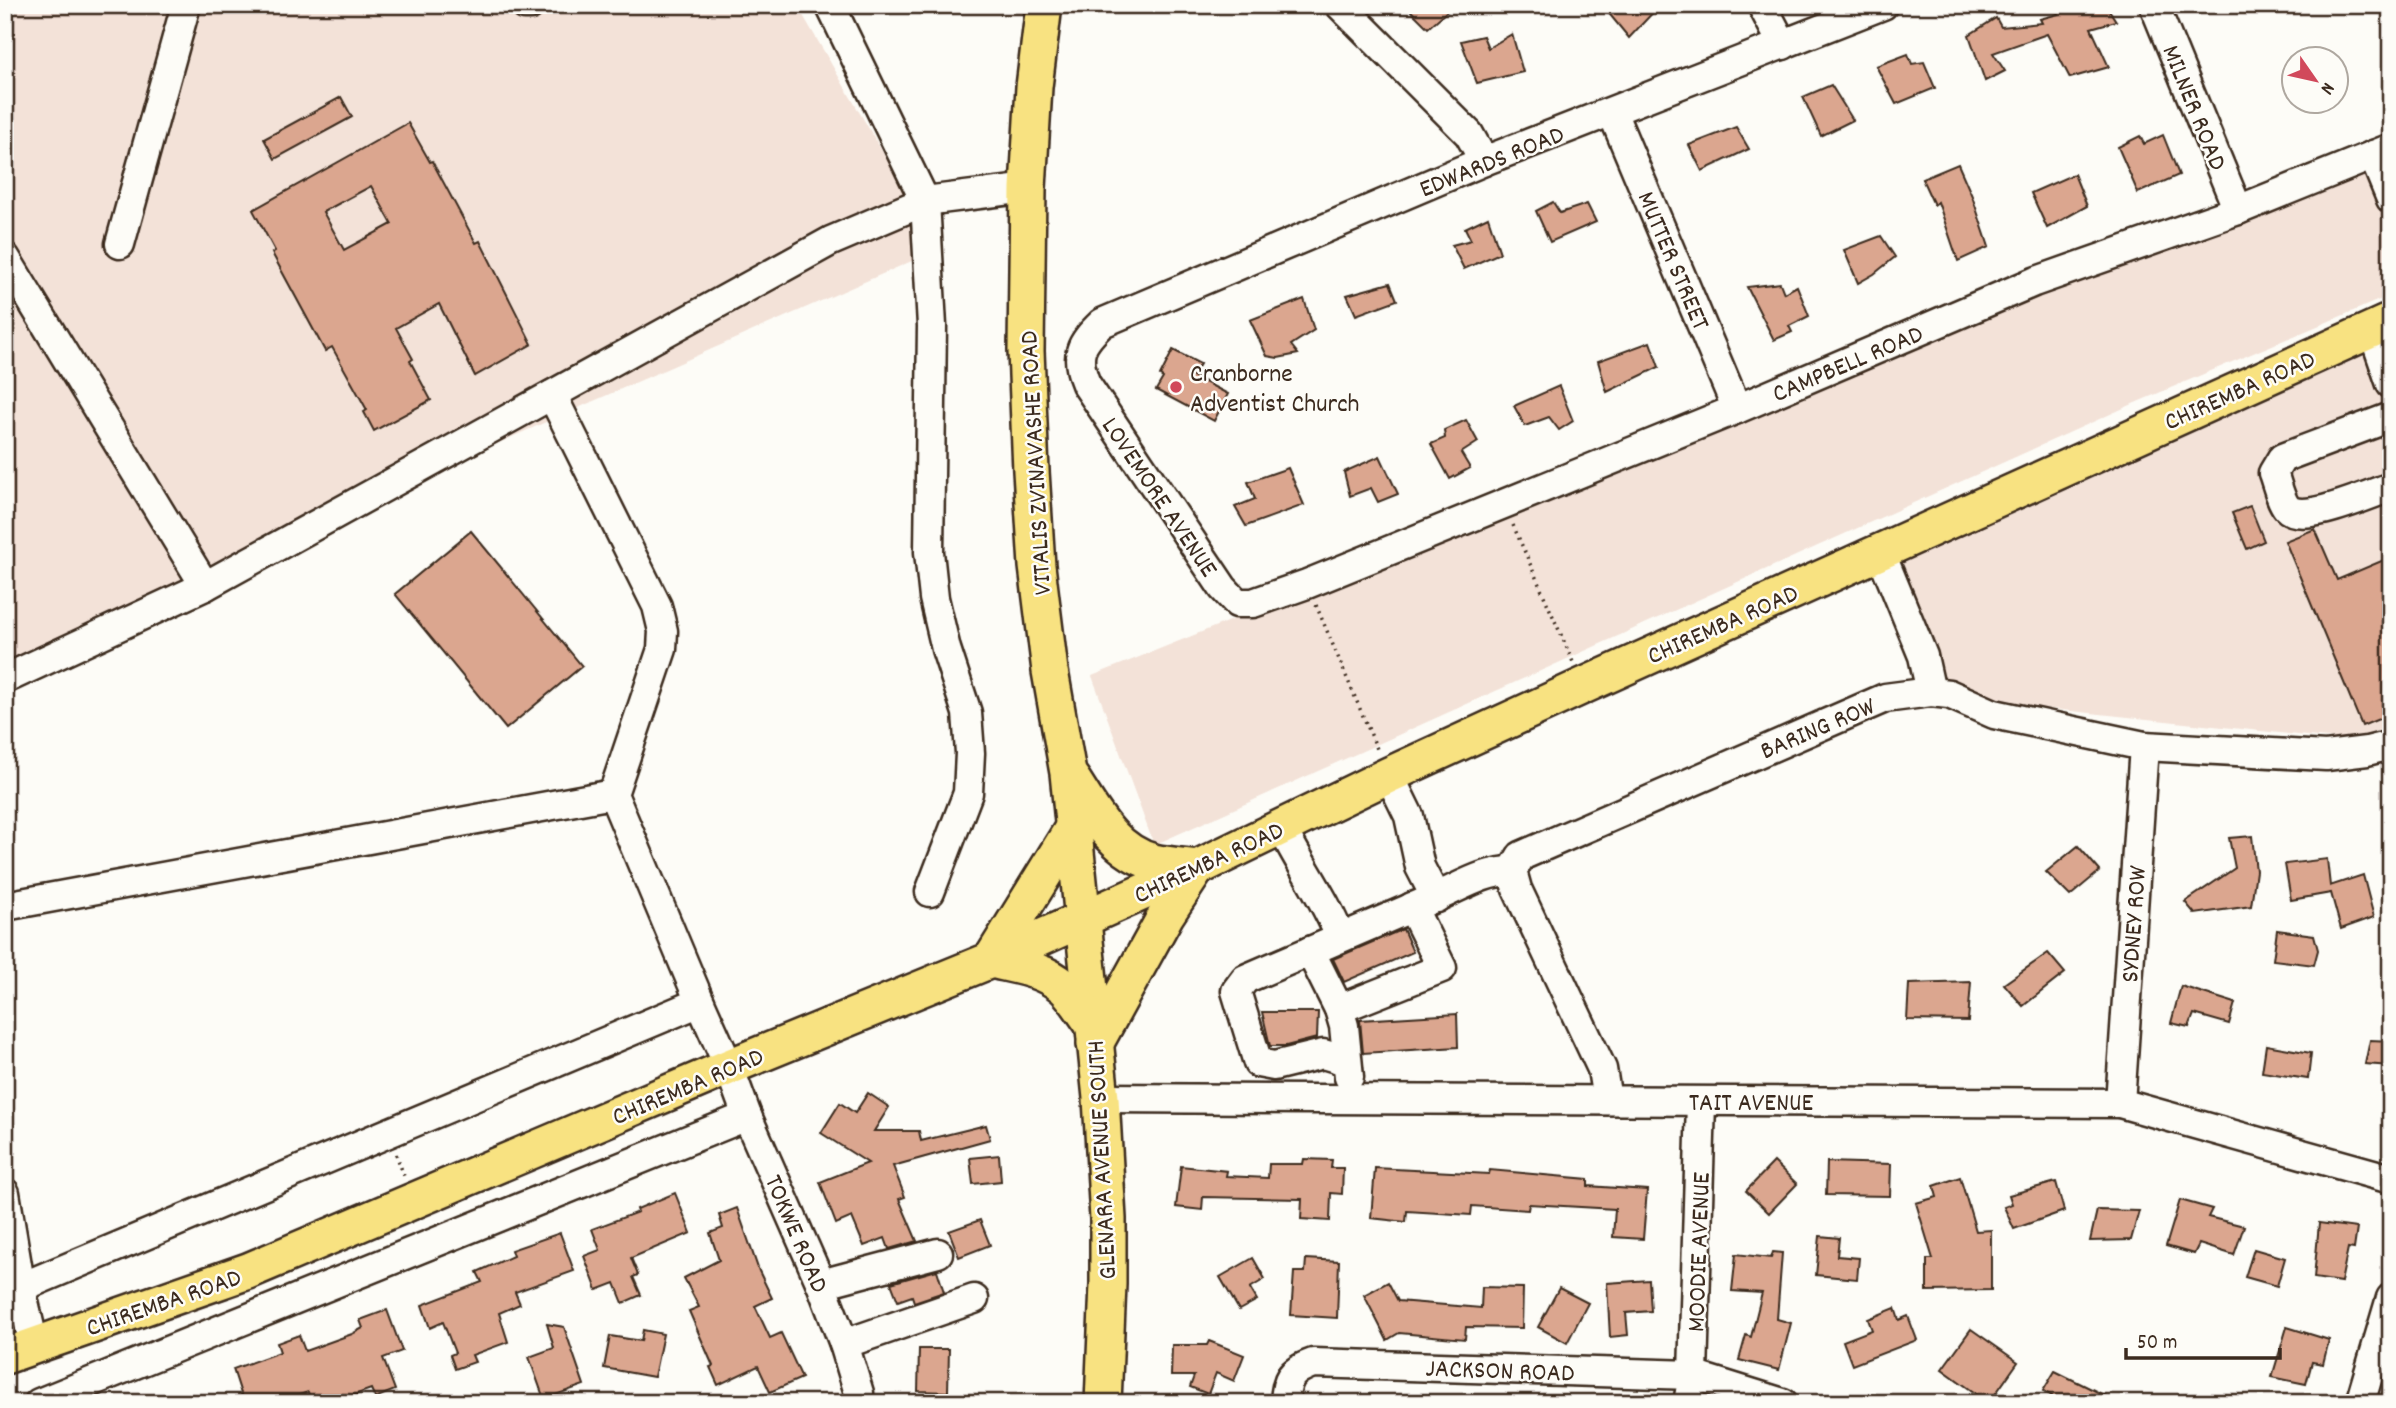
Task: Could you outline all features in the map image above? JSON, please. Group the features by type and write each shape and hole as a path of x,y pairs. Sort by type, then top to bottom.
{"main road":[{"name":"VITALIS ZVINAVASHE ROAD","path":"1044,5 1034,88 1028,188 1026,351 1037,566 1050,671 1068,773 1082,918"},
{"name":"CHIREMBA ROAD","path":"20,1351 248,1271 729,1067 991,960 1197,868 1389,775 1583,686 2381,325"},
{"path":"1068,773 1110,835 1130,850 1152,862 1197,868 1094,1033 1066,989 1052,978 991,960 1074,826"},
{"name":"GLENARA AVENUE SOUTH","path":"1082,918 1101,1098 1108,1219 1103,1403"}],"street":[{"path":"120,244 187,5"},
{"path":"524,5 530,5"},
{"path":"1339,5 1469,134 1484,161"},
{"path":"1762,5 1783,45"},
{"name":"EDWARDS ROAD","path":"1102,323 1484,161 1883,5"},
{"name":"MILNER ROAD","path":"2154,5 2238,210"},
{"path":"832,6 925,201 932,326 929,552 934,598 946,649 967,713 970,753 968,793 930,892"},
{"name":"MUTTER STREET","path":"1612,112 1737,409"},
{"path":"2382,152 2391,199"},
{"name":"CAMPBELL ROAD","path":"1307,584 1737,409 2034,282 2238,210 2382,152"},
{"path":"5,678 205,586 831,241 925,201 1028,188"},
{"path":"5,257 205,586"},
{"name":"LOVEMORE AVENUE","path":"1102,323 1080,351 1079,368 1086,384 1223,588 1237,603 1253,603 1307,584"},
{"path":"2381,325 2391,384"},
{"path":"5,906 613,794 662,649 663,631 657,606 552,395"},
{"path":"2391,416 2282,458 2273,473 2287,508 2297,514 2317,513 2391,486"},
{"path":"1880,551 1923,656 1931,692"},
{"name":"BARING ROW","path":"1512,871 1521,856 1885,698 1931,692 1950,694 1994,714 2144,746 2326,756 2391,745"},
{"name":"SYDNEY ROW","path":"2120,1103 2144,746"},
{"path":"1339,1009 1441,968 1424,902 1409,816 1389,775"},
{"name":"TOKWE ROAD","path":"613,794 729,1067 747,1116 821,1284 844,1344 859,1393 859,1403"},
{"path":"1282,828 1300,864 1328,907 1340,937"},
{"path":"1346,1062 1323,1054 1273,1066 1258,1063 1236,991 1245,979 1340,937 1494,871 1512,871 1517,889 1601,1069 1607,1100"},
{"path":"1310,951 1339,1009 1344,1026 1346,1062 1353,1099"},
{"path":"13,1292 700,1002"},
{"name":"TAIT AVENUE","path":"1101,1098 2120,1103 2391,1179"},
{"name":"MOODIE AVENUE","path":"1690,1389 1701,1101"},
{"name":"CHIREMBA ROAD","path":"39,1403 747,1116"},
{"path":"5,1193 20,1351"},
{"path":"821,1284 938,1253"},
{"path":"2360,1403 2391,1298"},
{"path":"844,1344 974,1299"},
{"name":"JACKSON ROAD","path":"1285,1403 1286,1386 1291,1376 1299,1368 1313,1363 1690,1389 1783,1403"}],"path":[{"path":"1504,504 1583,686"},
{"path":"1307,584 1389,775"},
{"path":"388,1133 413,1201"}],"shaded area":[{"path":"5,5 797,5 939,249 326,519 5,673"},
{"path":"2391,155 2391,295 2135,403 1154,845 1092,676"},
{"path":"2391,343 2391,725 2355,741 1928,696 1871,571"}],"building":[{"path":"1405,5 1454,5 1428,28"},
{"path":"1602,5 1660,5 1629,38"},
{"path":"2054,5 2106,5 2116,21 2091,28 2109,67 2070,78 2047,34 1993,53 2005,71 1985,81 1969,35 1996,18 2001,27 2042,23 2040,19 2058,14"},
{"path":"1512,34 1523,72 1477,83 1461,41 1483,36 1488,48"},
{"path":"1908,54 1912,64 1924,62 1935,88 1896,104 1876,66"},
{"path":"1831,85 1853,120 1821,136 1803,97"},
{"path":"341,97 352,117 275,159 264,139"},
{"path":"408,123 430,162 432,161 476,243 480,241 532,344 475,376 439,304 396,328 431,400 374,431 364,412 367,410 332,347 325,351 272,253 275,251 253,210","holes":["371,186 392,224 344,250 323,212"]},
{"path":"1736,127 1749,149 1702,171 1689,145"},
{"path":"2163,135 2179,175 2138,193 2118,147 2140,136 2144,144"},
{"path":"1958,164 1989,247 1958,261 1938,202 1934,205 1922,179"},
{"path":"2074,174 2087,206 2047,228 2031,193"},
{"path":"1553,202 1560,213 1587,204 1596,222 1550,242 1536,211"},
{"path":"1488,217 1500,253 1464,269 1452,245 1471,240 1465,228"},
{"path":"1881,236 1895,257 1858,283 1844,250"},
{"path":"1390,283 1397,300 1356,315 1347,295"},
{"path":"1780,283 1784,293 1797,286 1809,316 1789,326 1792,332 1774,340 1747,287"},
{"path":"1304,299 1314,330 1291,345 1298,354 1278,358 1267,356 1250,320"},
{"path":"1650,342 1659,367 1607,392 1598,361"},
{"name":"Cranborne Adventist Church","path":"1173,350 1200,364 1193,376 1228,394 1214,421 1156,390"},
{"path":"1559,386 1573,421 1559,430 1549,417 1525,426 1514,406"},
{"path":"1466,420 1478,442 1461,453 1470,468 1450,479 1431,444 1445,438 1444,430"},
{"path":"1380,456 1398,494 1378,502 1371,488 1350,496 1344,472"},
{"path":"1288,468 1304,505 1246,526 1235,507 1255,499 1248,482"},
{"path":"2250,506 2264,541 2247,549 2232,513"},
{"path":"2315,529 2337,580 2391,557 2391,714 2362,726 2285,541"},
{"path":"471,531 582,666 506,729 395,594"},
{"path":"2252,836 2256,871 2251,906 2195,914 2185,902 2235,868 2229,838"},
{"path":"2078,846 2100,871 2070,896 2046,872"},
{"path":"2327,859 2330,886 2363,875 2374,917 2341,929 2331,893 2291,900 2285,864"},
{"path":"1403,929 1413,952 1344,982 1333,959"},
{"path":"2277,930 2314,935 2318,950 2314,965 2273,960"},
{"path":"2048,953 2065,973 2023,1006 2004,984"},
{"path":"1971,982 1968,1021 1907,1020 1909,984"},
{"path":"2181,986 2235,1003 2229,1024 2194,1014 2189,1027 2171,1023"},
{"path":"1262,1012 1318,1012 1317,1038 1286,1046 1270,1046"},
{"path":"1457,1014 1458,1047 1363,1053 1360,1020"},
{"path":"2370,1040 2391,1041 2391,1066 2365,1064"},
{"path":"2266,1045 2311,1053 2308,1079 2262,1072"},
{"path":"868,1093 889,1107 874,1131 919,1131 921,1141 986,1125 990,1139 893,1166 905,1197 899,1199 917,1241 889,1249 885,1238 864,1246 852,1217 836,1224 820,1182 868,1163 821,1133 840,1103 855,1113"},
{"path":"999,1155 1001,1181 973,1184 970,1158"},
{"path":"1304,1159 1332,1160 1331,1168 1343,1168 1342,1194 1331,1193 1330,1221 1301,1219 1302,1199 1203,1197 1202,1210 1176,1207 1181,1166 1227,1171 1226,1176 1268,1178 1269,1164 1303,1164"},
{"path":"1774,1162 1797,1184 1769,1213 1746,1191"},
{"path":"1827,1162 1891,1164 1890,1196 1826,1195"},
{"path":"1375,1168 1489,1174 1490,1170 1588,1179 1588,1186 1647,1190 1643,1239 1613,1237 1615,1209 1529,1204 1528,1210 1472,1206 1471,1215 1407,1211 1406,1222 1371,1218"},
{"path":"1960,1177 1976,1231 1991,1230 1991,1290 1927,1291 1927,1259 1933,1259 1916,1203 1937,1197 1934,1186"},
{"path":"2056,1182 2064,1211 2014,1229 2004,1207 2012,1204 2009,1195"},
{"path":"675,1193 691,1233 631,1258 638,1275 633,1277 641,1295 623,1303 615,1283 597,1290 584,1256 600,1250 592,1229 638,1212 637,1209"},
{"path":"2180,1200 2212,1209 2208,1217 2244,1226 2234,1255 2199,1244 2194,1254 2166,1246"},
{"path":"737,1208 759,1271 772,1298 755,1306 770,1338 781,1333 802,1378 770,1392 758,1366 718,1385 710,1367 713,1366 689,1311 699,1307 684,1278 719,1260 710,1233 723,1228 719,1215"},
{"path":"2097,1210 2139,1211 2131,1240 2090,1241"},
{"path":"980,1220 990,1245 959,1257 949,1231"},
{"path":"2319,1223 2357,1228 2354,1249 2348,1248 2341,1282 2314,1278"},
{"path":"560,1233 574,1271 515,1292 520,1304 499,1313 508,1342 472,1355 475,1362 455,1369 450,1355 455,1353 443,1322 430,1328 422,1305 482,1282 477,1272 513,1256 511,1250"},
{"path":"1820,1236 1839,1238 1837,1256 1859,1258 1857,1279 1816,1275"},
{"path":"2254,1249 2285,1258 2277,1286 2245,1277"},
{"path":"1773,1252 1782,1253 1777,1319 1791,1323 1779,1370 1739,1360 1746,1335 1751,1337 1762,1293 1732,1291 1736,1254 1771,1258"},
{"path":"1253,1258 1265,1279 1250,1288 1257,1300 1239,1310 1220,1277"},
{"path":"1306,1259 1339,1261 1337,1318 1291,1315 1294,1272 1305,1272"},
{"path":"937,1270 944,1292 914,1302 912,1296 898,1301 891,1283"},
{"path":"1649,1280 1651,1311 1626,1313 1628,1335 1610,1337 1607,1283"},
{"path":"1388,1282 1398,1301 1481,1308 1482,1287 1523,1288 1522,1328 1466,1327 1465,1339 1399,1333 1387,1340 1364,1295"},
{"path":"1559,1288 1588,1303 1567,1343 1538,1327"},
{"path":"1895,1308 1899,1320 1908,1316 1917,1340 1852,1365 1843,1341 1872,1330 1868,1319"},
{"path":"387,1310 402,1351 383,1358 395,1390 375,1398 371,1389 332,1403 312,1403 308,1392 276,1403 244,1403 233,1369 280,1352 277,1343 299,1335 305,1351 352,1334 363,1328 360,1320"},
{"path":"547,1324 564,1327 584,1385 544,1399 529,1357 554,1348"},
{"path":"2287,1327 2329,1340 2323,1364 2312,1362 2306,1384 2272,1377"},
{"path":"1971,1329 2018,1362 1989,1403 1942,1369"},
{"path":"643,1330 663,1334 654,1377 604,1368 610,1336 641,1341"},
{"path":"1209,1341 1244,1355 1234,1381 1216,1373 1208,1394 1190,1387 1194,1376 1171,1376 1172,1345 1207,1345"},
{"path":"919,1349 949,1349 948,1392 918,1391"},
{"path":"2055,1371 2120,1403 2048,1403 2052,1396 2043,1391"}],"place":[{"name":"Cranborne Adventist Church","path":"1176,387"}]}
